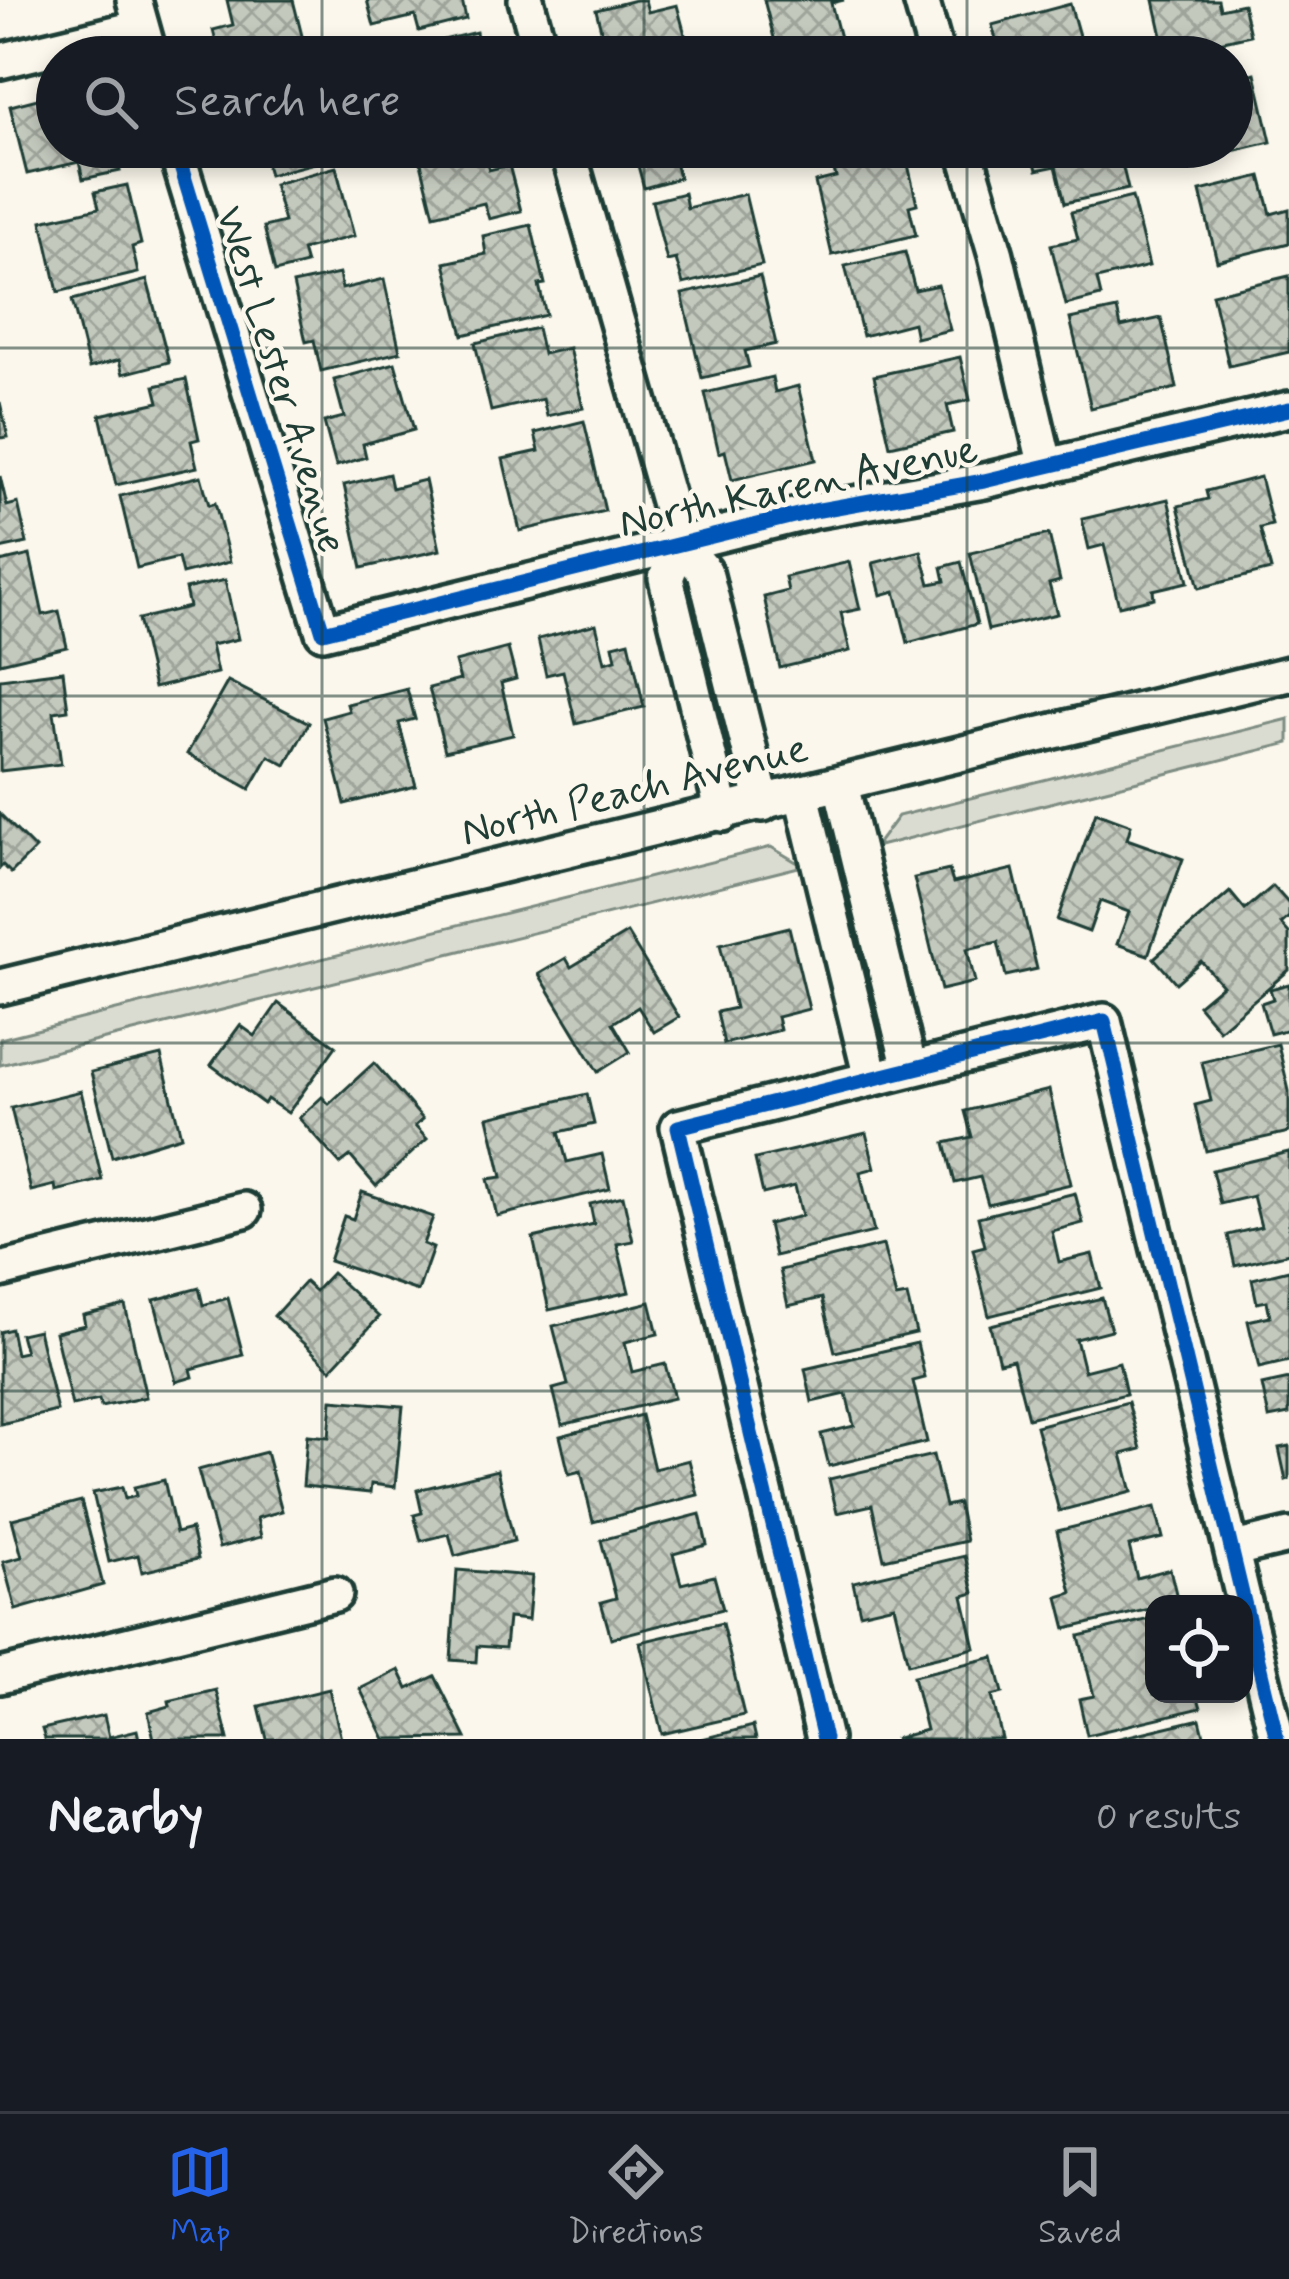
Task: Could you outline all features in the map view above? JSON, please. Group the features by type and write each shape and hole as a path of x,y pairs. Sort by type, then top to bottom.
{"street":[{"path":"526,0 536,36"},
{"path":"921,0 932,36"},
{"path":"108,36 142,28"},
{"path":"0,61 36,53"},
{"name":"West Lester Avenue","path":"181,168 322,632"},
{"path":"573,168 680,543 705,572 763,805"},
{"path":"970,168 996,255 1046,467"},
{"name":"North Karen Avenue","path":"322,632 814,511 1046,467 1289,409"},
{"path":"680,543 666,578 723,814"},
{"name":"North Peach Avenue","path":"0,987 1289,674"},
{"path":"841,785 910,1069"},
{"path":"802,795 872,1078"},
{"path":"824,1739 678,1127 1104,1021 1277,1739"},
{"path":"0,1270 244,1210"},
{"path":"1234,1549 1289,1536"},
{"path":"0,1676 335,1594"}],"shaded area":[{"path":"1289,719 1289,743 875,847 898,816"},
{"path":"771,847 803,866 0,1065 0,1039"}],"building":[{"path":"227,0 293,0 302,36 215,36 213,30 233,25"},
{"path":"367,0 462,0 466,19 419,31 415,16 374,26"},
{"path":"635,0 645,0 648,12 677,5 685,36 603,36 596,10"},
{"path":"764,0 844,0 831,3 839,36 773,36"},
{"path":"1154,0 1218,0 1220,9 1243,4 1250,35 1246,36 1162,36"},
{"path":"1070,4 1079,36 995,36 992,25"},
{"path":"1253,74 1271,142 1253,146"},
{"path":"36,99 36,168 53,168 27,174 10,106"},
{"path":"80,168 119,168 120,171 83,179"},
{"path":"267,168 296,168 269,175"},
{"path":"336,168 354,236 302,250 306,264 275,272 264,227 284,222 274,184"},
{"path":"422,168 510,168 521,211 489,219 484,203 434,215"},
{"path":"639,168 676,168 679,178 644,188"},
{"path":"833,168 909,168 917,204 909,206 916,235 832,255 815,182 836,177"},
{"path":"1056,168 1123,168 1128,189 1065,203"},
{"path":"1261,176 1271,214 1289,209 1289,243 1217,261 1200,191"},
{"path":"127,185 141,244 132,247 138,273 58,292 42,221 99,208 95,192"},
{"path":"684,193 687,208 745,194 762,265 683,284 676,259 667,261 652,201"},
{"path":"1132,197 1149,266 1097,279 1101,296 1066,305 1051,245 1078,239 1071,212"},
{"path":"531,225 545,284 539,285 546,315 463,335 445,263 486,254 483,236"},
{"path":"905,252 915,290 938,285 950,330 916,338 913,323 863,336 845,266"},
{"path":"339,274 342,289 384,279 400,352 321,371 314,340 306,342 293,284"},
{"path":"760,276 776,344 745,351 749,367 702,378 682,294"},
{"path":"1289,276 1289,352 1229,366 1212,294"},
{"path":"147,280 169,362 123,374 119,360 89,368 72,300"},
{"path":"1117,309 1121,327 1161,318 1177,388 1091,408 1070,319"},
{"path":"537,328 543,354 569,348 583,408 547,416 543,399 491,411 475,343"},
{"path":"960,357 970,400 947,405 953,432 890,446 874,376"},
{"path":"395,363 414,430 363,444 366,457 336,466 324,422 344,417 334,380"},
{"path":"772,377 775,392 798,386 816,460 732,480 725,451 719,453 705,393"},
{"path":"186,379 199,439 191,441 197,467 116,485 100,415 159,402 155,386"},
{"path":"0,402 8,437 0,438"},
{"path":"584,421 605,511 520,531 503,459 539,451 535,433"},
{"path":"389,474 392,488 425,480 440,550 362,568 344,485"},
{"path":"0,476 7,506 18,503 27,543 0,549"},
{"path":"201,476 209,505 215,503 230,562 182,574 178,558 137,568 120,496"},
{"path":"1260,477 1272,525 1260,528 1271,570 1199,588 1178,506 1208,499 1206,491"},
{"path":"1168,499 1188,582 1153,590 1154,598 1119,606 1104,545 1089,549 1082,519"},
{"path":"1049,534 1060,581 1049,584 1057,614 988,630 970,553"},
{"path":"921,551 930,584 945,581 942,567 961,562 977,624 908,643 895,591 881,595 873,563"},
{"path":"30,555 43,615 59,611 67,647 0,663 0,562"},
{"path":"849,562 860,609 841,613 850,651 780,668 764,597 788,591 785,577"},
{"path":"225,580 238,639 211,645 217,673 154,688 138,619 189,607 185,589"},
{"path":"596,624 605,662 616,659 613,645 629,641 644,707 576,724 563,671 546,675 538,639"},
{"path":"508,648 516,679 501,683 513,735 445,751 429,688 460,680 455,662"},
{"path":"63,671 68,710 54,712 61,764 0,771 0,679"},
{"path":"228,681 309,723 286,765 269,756 250,789 187,754"},
{"path":"407,689 415,719 399,723 416,786 345,804 323,718 349,711 347,704"},
{"path":"1096,812 1131,825 1127,839 1183,859 1148,955 1117,944 1129,912 1100,901 1089,932 1057,920"},
{"path":"0,814 35,849 11,873 3,865 0,868"},
{"path":"1013,869 1037,969 1006,976 998,942 967,949 975,982 941,990 914,878 949,870 953,883"},
{"path":"1273,886 1289,904 1289,917 1281,924 1289,933 1289,970 1219,1030 1198,1005 1222,985 1201,961 1176,983 1154,958 1230,892 1245,910"},
{"path":"789,927 809,1009 777,1017 780,1030 724,1044 717,1012 735,1008 720,944"},
{"path":"627,933 679,1017 654,1032 638,1007 613,1023 630,1052 598,1072 539,974 566,958 571,967"},
{"path":"1289,984 1289,1029 1270,1034 1261,1003 1273,999 1270,989"},
{"path":"278,1003 336,1046 288,1113 267,1099 264,1104 211,1065 240,1025 255,1036"},
{"path":"1278,1044 1289,1091 1289,1132 1206,1151 1195,1105 1211,1101 1202,1062"},
{"path":"161,1055 181,1136 112,1157 91,1072"},
{"path":"374,1063 423,1119 415,1126 427,1139 376,1186 350,1156 340,1164 299,1118 322,1097 329,1104"},
{"path":"1049,1090 1071,1184 988,1204 980,1177 955,1183 945,1143 972,1137 965,1111"},
{"path":"81,1091 102,1180 56,1191 55,1185 31,1191 11,1108"},
{"path":"587,1094 594,1124 559,1132 567,1162 602,1154 610,1189 497,1216 488,1179 502,1177 488,1117"},
{"path":"866,1133 875,1168 860,1172 874,1232 775,1256 768,1224 802,1216 795,1186 763,1194 755,1159"},
{"path":"1289,1152 1289,1253 1235,1266 1228,1235 1261,1227 1253,1196 1220,1204 1212,1170"},
{"path":"362,1192 433,1217 423,1244 433,1248 418,1291 329,1261 344,1216 353,1219"},
{"path":"1075,1193 1083,1223 1052,1231 1059,1262 1092,1254 1101,1288 989,1316 973,1249 985,1246 978,1217"},
{"path":"623,1196 633,1241 617,1244 629,1292 549,1310 533,1238 594,1224 590,1204"},
{"path":"883,1245 896,1298 907,1296 916,1333 835,1352 822,1298 788,1306 780,1270"},
{"path":"1289,1270 1289,1361 1259,1368 1248,1321 1270,1316 1267,1301 1257,1303 1252,1279"},
{"path":"332,1273 379,1317 331,1369 274,1316 305,1282 315,1291"},
{"path":"199,1288 203,1305 228,1298 243,1355 191,1369 193,1377 176,1382 154,1300"},
{"path":"1102,1298 1111,1330 1076,1339 1084,1371 1119,1362 1126,1394 1028,1418 1013,1359 999,1362 990,1325"},
{"path":"650,1302 658,1334 625,1342 632,1372 665,1364 674,1398 562,1425 553,1389 568,1385 553,1326"},
{"path":"125,1305 146,1397 101,1407 99,1400 72,1406 55,1332 85,1325 83,1315"},
{"path":"11,1329 16,1354 25,1352 20,1334 38,1330 57,1411 0,1424 0,1332"},
{"path":"917,1343 925,1378 913,1381 927,1442 829,1466 821,1434 854,1426 846,1394 812,1402 805,1369"},
{"path":"1289,1379 1289,1414 1269,1418 1262,1385"},
{"path":"332,1400 403,1406 395,1487 371,1484 370,1493 303,1486 307,1435 329,1437"},
{"path":"1128,1402 1141,1449 1122,1454 1132,1492 1059,1511 1036,1426"},
{"path":"641,1415 654,1469 689,1460 698,1495 593,1522 581,1471 569,1474 560,1436"},
{"path":"1289,1446 1289,1479 1286,1480 1279,1448"},
{"path":"266,1452 282,1511 257,1518 261,1537 219,1548 198,1470"},
{"path":"933,1455 945,1506 958,1503 966,1541 884,1559 872,1505 837,1513 829,1479"},
{"path":"497,1470 514,1541 455,1556 449,1534 421,1541 414,1515 422,1513 417,1490"},
{"path":"164,1480 176,1533 191,1529 198,1559 142,1572 138,1555 109,1562 93,1493 122,1487 125,1499 136,1496 134,1487"},
{"path":"81,1501 103,1585 16,1610 3,1562 22,1557 12,1519"},
{"path":"1155,1507 1163,1538 1129,1546 1137,1578 1170,1569 1176,1595 1145,1595 1145,1610 1066,1629 1058,1597 1072,1593 1057,1531"},
{"path":"700,1514 707,1545 673,1554 681,1584 714,1576 723,1609 611,1638 601,1602 616,1598 601,1540"},
{"path":"965,1556 974,1593 963,1596 975,1648 908,1664 894,1605 860,1613 853,1582"},
{"path":"457,1570 532,1576 528,1620 508,1618 505,1648 477,1646 476,1662 451,1660"},
{"path":"1145,1620 1145,1703 1200,1703 1201,1708 1087,1735 1079,1699 1094,1696 1079,1636"},
{"path":"722,1623 744,1715 662,1734 640,1642"},
{"path":"994,1657 1003,1693 992,1696 1002,1739 894,1739 926,1730 913,1676"},
{"path":"399,1670 408,1689 435,1676 466,1738 385,1739 360,1689"},
{"path":"329,1689 341,1739 267,1739 259,1706"},
{"path":"216,1690 228,1739 154,1739 148,1712 170,1706 169,1701"},
{"path":"104,1715 109,1737 137,1730 139,1739 45,1739 42,1729"},
{"path":"1200,1719 1205,1739 1116,1739"},
{"path":"753,1726 756,1739 702,1739"}],"cycle path":[{"path":"181,168 323,632 814,511 984,481 1289,409"},
{"path":"824,1739 678,1127 1104,1021 1277,1739"}]}
